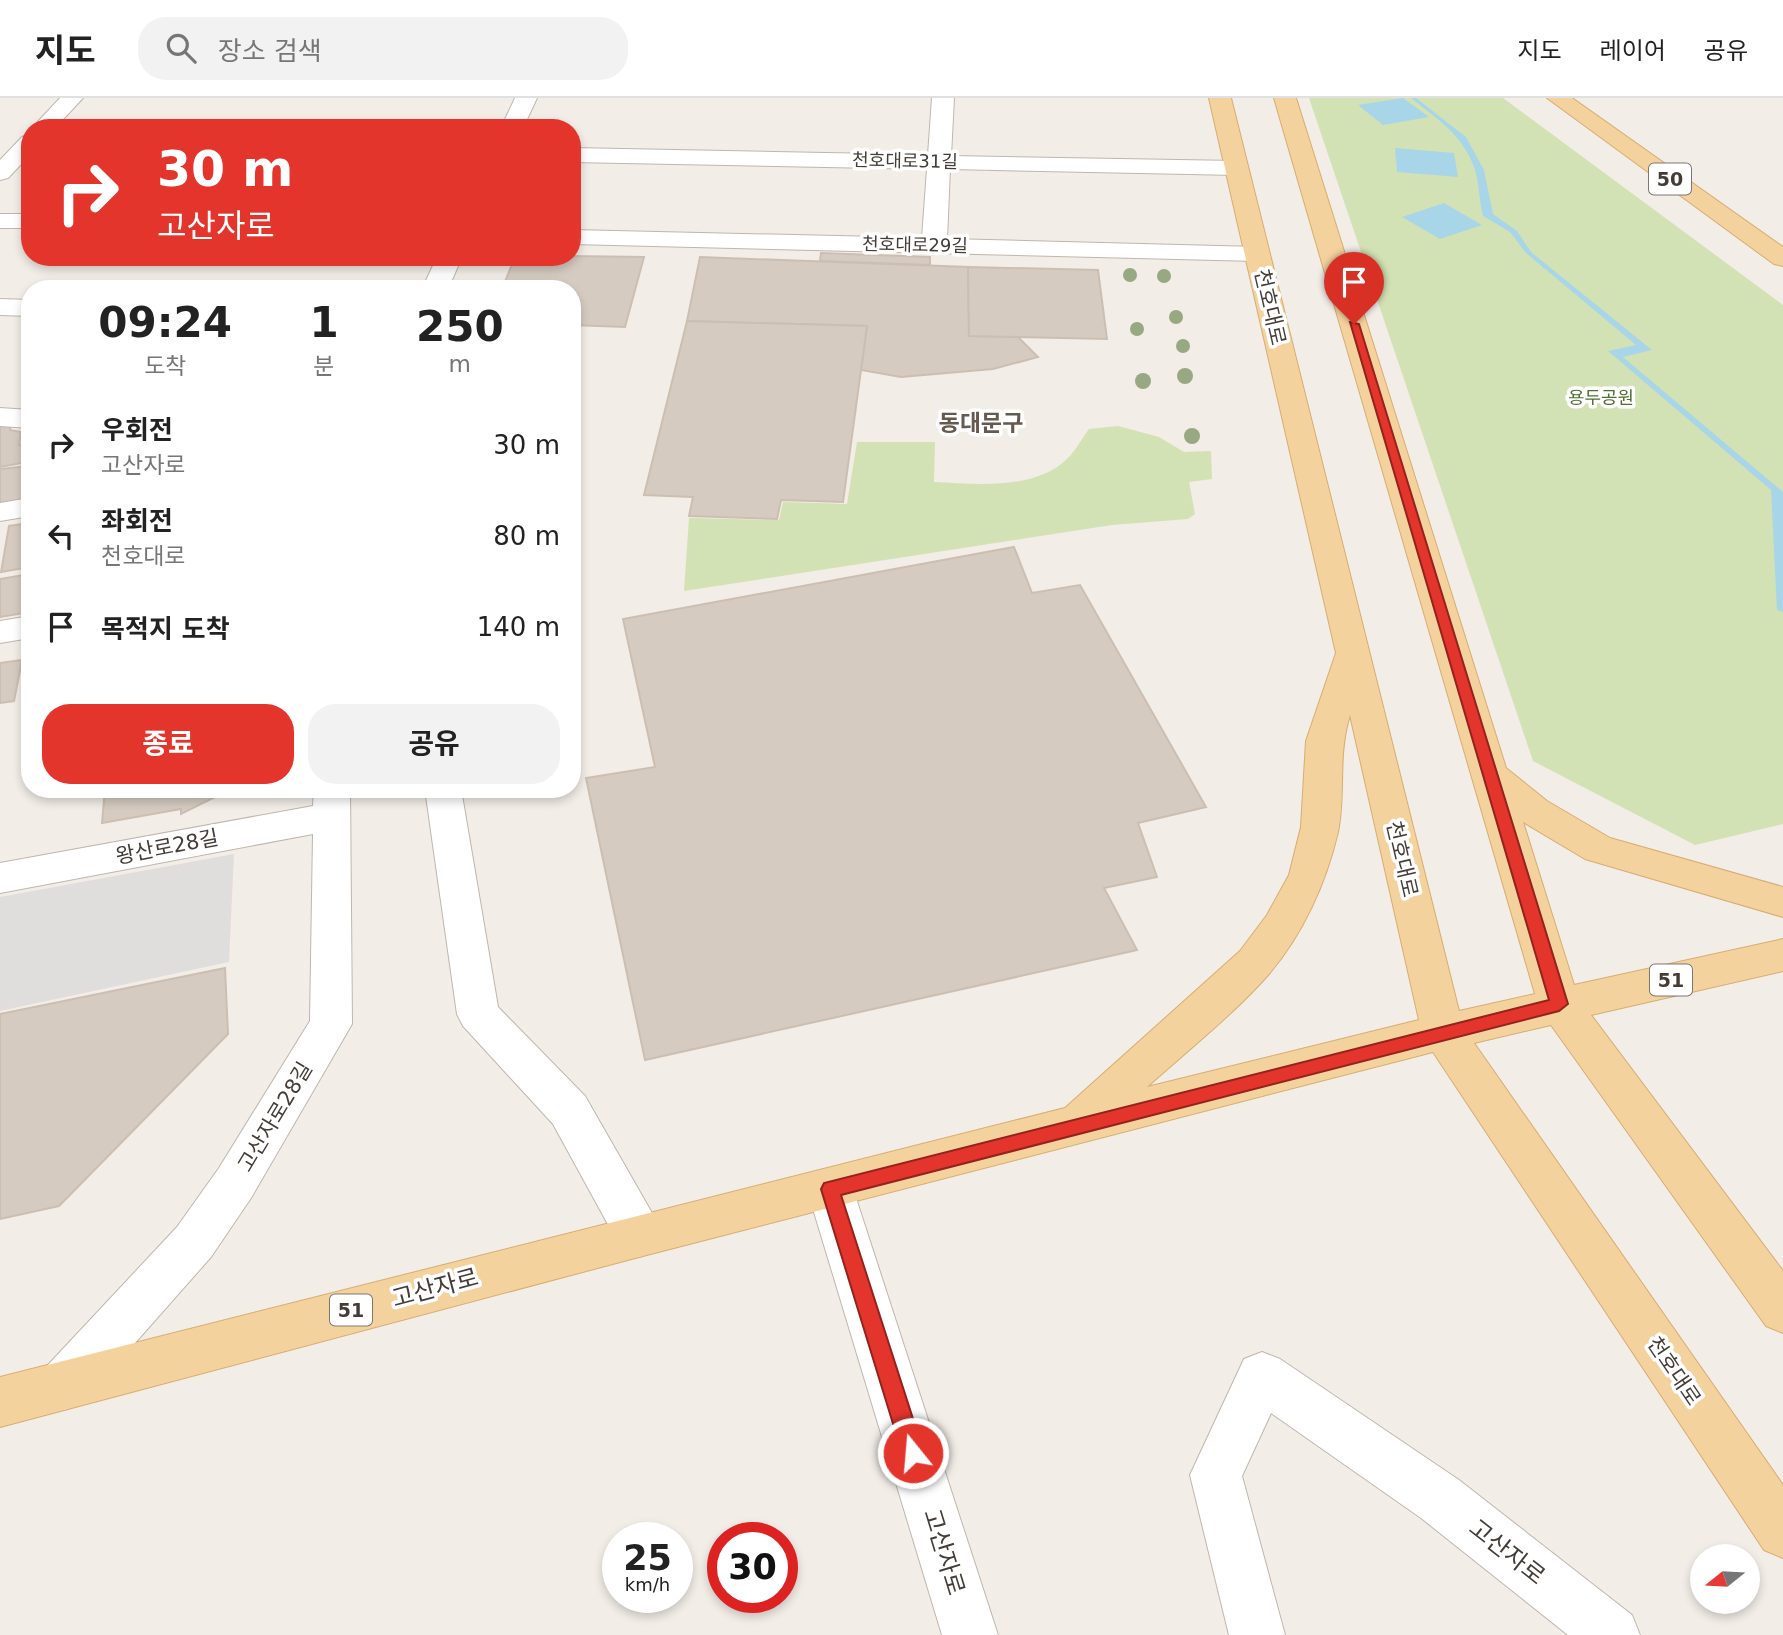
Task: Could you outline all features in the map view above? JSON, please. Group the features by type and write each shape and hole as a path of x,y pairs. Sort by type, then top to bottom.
{"main road":[{"name":"천호대로","path":"1219,98 1443,1032 1783,1531"},
{"path":"1285,98 1559,1004 1783,1310"},
{"name":"50","path":"1558,98 1783,259"},
{"path":"1076,1126 1254,963 1281,926 1308,876 1320,827 1324,741 1352,652"},
{"path":"1491,776 1534,811 1598,849 1783,902"},
{"name":"고산자로","path":"0,1402 639,1235 830,1189 1443,1032 1783,955"}],"street":[{"path":"52,119 72,98"},
{"path":"516,119 526,98"},
{"path":"934,246 943,98"},
{"path":"0,142 21,143"},
{"path":"0,173 21,151"},
{"name":"천호대로31길","path":"581,155 1237,168"},
{"path":"0,220 21,221"},
{"name":"천호대로29길","path":"581,237 1258,254"},
{"path":"0,307 21,308"},
{"path":"0,417 21,418"},
{"path":"0,512 21,508"},
{"path":"0,632 21,628"},
{"path":"444,798 478,1014 569,1110 639,1235"},
{"name":"왕산로28길","path":"0,878 333,803"},
{"name":"고산자로28길","path":"64,1385 194,1242 235,1183 331,1024 333,803"},
{"name":"고산자로","path":"830,1189 970,1635"},
{"name":"고산자로","path":"1257,1635 1216,1475 1262,1377 1440,1499 1612,1635"}],"green space":[{"name":"용두공원","path":"1309,98 1503,98 1783,305 1783,824 1695,845 1533,761"},
{"path":"1118,426 1159,437 1184,452 1211,451 1212,479 1189,482 1195,514 1188,519 1112,525 684,591 689,518 779,520 783,502 847,504 857,442 935,442 934,482 1006,483 1041,475 1057,467 1070,456 1089,429"}],"shaded area":[{"path":"234,854 229,962 0,1011 0,897"}],"water":[{"path":"1403,98 1429,117 1383,125 1358,105"},
{"path":"1411,98 1416,98 1466,137 1484,170 1493,214 1517,231 1531,252 1652,350 1623,357 1783,492 1783,612 1777,610 1771,490 1608,351 1636,345 1526,253 1510,232 1483,216 1476,172 1463,145 1448,128"},
{"path":"1395,148 1454,153 1458,177 1397,172"},
{"path":"1444,203 1482,225 1440,239 1402,217"}],"building":[{"path":"821,253 930,257 930,265 820,261"},
{"path":"581,256 644,257 625,327 581,325 581,280 506,280 511,266 581,266"},
{"path":"700,257 968,267 969,336 1018,337 1038,357 993,369 901,377 861,370 867,326 687,321"},
{"path":"968,267 1098,270 1107,339 969,336"},
{"path":"687,321 867,326 843,502 781,500 777,519 689,516 693,497 644,495"},
{"path":"11,423 10,430 21,432 21,463 0,467 0,425"},
{"path":"21,467 21,504 0,507 0,469"},
{"path":"21,524 21,569 1,572 9,526"},
{"path":"1014,547 1032,593 1080,585 1206,807 1138,823 1157,877 1104,888 1137,950 645,1060 586,778 655,767 623,619"},
{"path":"21,576 21,614 0,617 0,579"},
{"path":"21,660 14,701 0,703 0,663"},
{"path":"104,798 213,798 181,814 181,809 102,823"},
{"path":"225,968 228,1034 59,1206 0,1219 0,1014"}],"district":[{"name":"동대문구","path":"981,423"}],"route":[{"path":"913,1453 830,1189 1559,1004 1354,324"}]}
